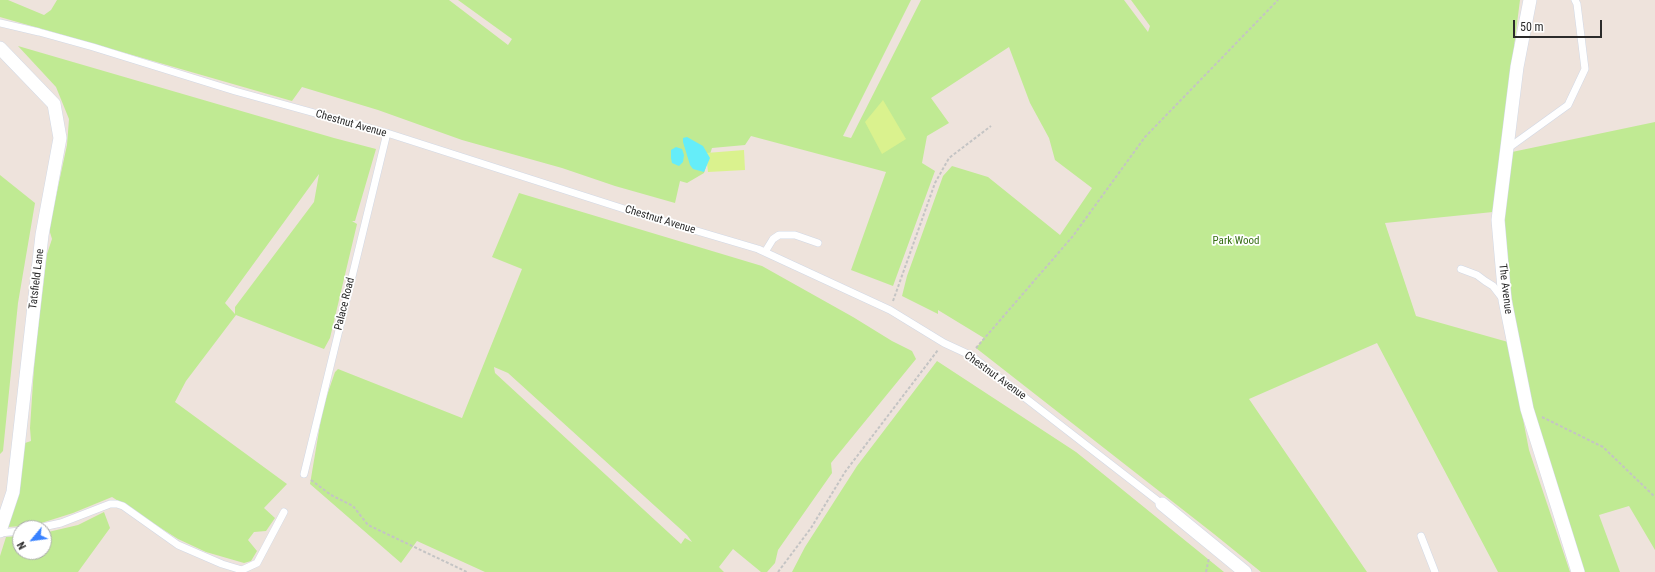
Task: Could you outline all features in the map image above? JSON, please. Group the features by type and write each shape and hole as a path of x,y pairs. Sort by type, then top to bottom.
{"street":[{"name":"The Avenue","path":"1530,0 1518,67 1498,220 1506,302 1527,409 1578,572"},
{"name":"Tatsfield Lane","path":"0,48 54,104 60,138 42,235 13,492 0,532"},
{"name":"Chestnut Avenue","path":"1162,504 1245,572"}],"lane":[{"path":"1507,149 1568,105 1584,69 1577,4 1575,0"},
{"name":"Chestnut Avenue","path":"0,23 92,47 235,91 387,133 765,252 890,310 944,343 970,355 1162,504"},
{"name":"Palace Road","path":"304,474 387,133"},
{"path":"765,252 773,239 779,235 794,235 818,243"},
{"path":"1461,270 1485,280 1493,286 1506,302"},
{"path":"52,525 61,523 110,504 117,504 123,506 178,545 222,564 242,570 257,563 284,512"},
{"path":"0,532 12,531"},
{"path":"1421,536 1435,572"}],"path":[{"path":"970,355 1073,236 1145,137 1278,0"},
{"path":"890,310 935,182 945,164 953,154 991,126"},
{"path":"778,572 811,528 845,472 944,343"},
{"path":"1527,409 1603,447 1655,497"},
{"path":"304,474 316,486 353,506 368,525 467,572"}],"green space":[{"name":"Park Wood","path":"0,0 8,0 44,15 51,10 57,0 449,0 508,45 512,39 458,0 911,0 843,136 851,138 921,0 1124,0 1148,32 1150,26 1131,0 1520,0 1493,212 1385,223 1416,316 1508,342 1529,450 1570,572 1498,572 1377,343 1249,399 1367,572 1261,572 976,348 984,338 938,310 938,314 902,296 907,276 943,176 952,166 988,177 1060,235 1092,188 1055,160 1049,138 1030,103 1009,47 931,98 949,123 927,136 922,163 935,171 893,286 851,270 886,172 751,136 745,145 712,148 704,173 687,183 680,181 675,203 615,186 562,168 462,140 378,110 302,87 292,101 0,17"},
{"path":"18,46 376,149 355,221 352,221 357,224 330,338 324,349 236,315 186,381 175,402 287,484 264,508 275,518 266,531 254,532 248,540 257,551 251,561 244,563 206,552 178,539 112,497 73,513 51,520 12,520 12,527 8,527 25,443 31,441 30,428 35,352 47,254 52,239 49,229 67,145 69,119 56,87","holes":["319,174 314,202 235,307 235,314 225,303"]},
{"path":"883,100 906,139 882,154 865,122"},
{"path":"1655,122 1655,550 1629,506 1599,515 1620,572 1583,572 1525,385 1501,227 1512,152"},
{"path":"744,150 745,170 708,172 706,153"},
{"path":"0,175 35,203 18,303 3,451 0,454"},
{"path":"519,193 762,266 912,351 916,359 831,463 832,473 778,550 775,563 767,572 761,572 733,549 719,567 724,572 485,572 417,541 401,563 310,484 323,407 335,372 338,369 462,418 522,269 492,257","holes":["494,367 508,373 687,535 692,542 685,538 681,544 495,373"]},
{"path":"937,361 1076,452 1224,572 792,572 805,547 857,466"},
{"path":"104,512 110,528 78,572 0,572 0,556 6,537 12,537 12,560 52,560 52,531 78,525"}],"water":[{"path":"687,137 703,146 710,158 704,172 693,169 690,165 683,142 683,138"},
{"path":"676,147 682,149 684,155 683,162 679,166 672,163 671,158 671,150"}]}
